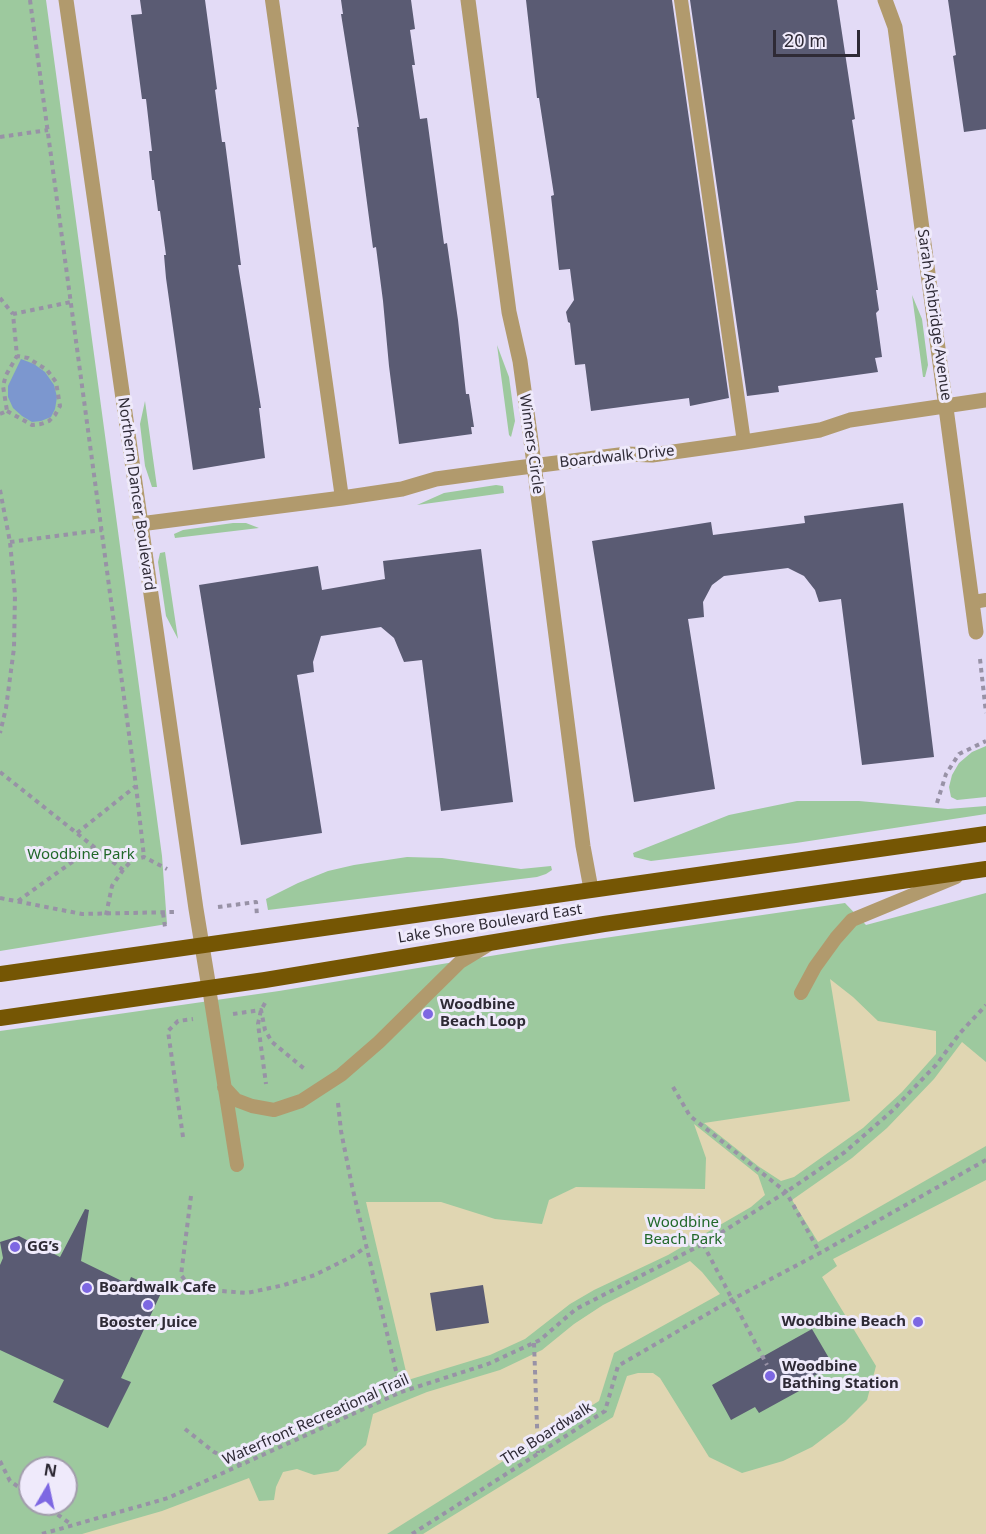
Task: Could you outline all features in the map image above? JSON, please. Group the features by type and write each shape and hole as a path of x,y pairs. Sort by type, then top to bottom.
{"highway":[{"name":"Lake Shore Boulevard East","path":"0,974 986,834"},
{"name":"Lake Shore Boulevard East","path":"0,1018 265,981 494,941 986,869"}],"street":[{"name":"Northern Dancer Boulevard","path":"66,0 140,524 209,988"},
{"name":"Winners Circle","path":"468,0 509,312 520,361 583,846 591,889"},
{"name":"Sarah Ashbridge Avenue","path":"885,0 895,27 947,406 979,601 976,632"},
{"name":"Boardwalk Drive","path":"140,524 342,498 402,489 436,479 534,465 627,454 652,455 744,442 820,430 850,420 986,400"}],"lane":[{"path":"272,0 342,498"},
{"path":"681,0 744,442"},
{"path":"801,993 815,967 852,920 968,872"},
{"path":"224,1087 236,1100 252,1106 274,1110 301,1101 341,1075 379,1042 460,962 494,941"},
{"path":"209,988 237,1165"}],"path":[{"path":"30,0 144,857"},
{"path":"0,137 48,130"},
{"path":"0,298 13,314 17,356 6,375 3,386 8,411"},
{"path":"13,314 71,302"},
{"path":"0,414 8,411 32,424 41,424 55,416 60,405 56,382 48,370 28,358 17,356"},
{"path":"0,490 10,542 15,595 14,648 0,734"},
{"path":"10,542 102,530"},
{"path":"980,659 986,713"},
{"path":"937,803 946,774 959,754 986,741"},
{"path":"0,772 123,870"},
{"path":"77,833 136,786"},
{"path":"18,902 93,847"},
{"path":"106,915 112,886 132,860 144,857 167,869"},
{"path":"0,898 60,911 106,915 163,913"},
{"path":"228,906 256,902"},
{"path":"266,1084 259,1032 261,1010 267,1001"},
{"name":"Waterfront Recreational Trail","path":"42,1534 168,1498 401,1392 488,1364 534,1343 576,1309 703,1244 845,1152 892,1112 936,1065 960,1032 986,1005"},
{"path":"261,1010 265,1030 272,1042 306,1071"},
{"path":"178,1021 168,1031 183,1137"},
{"path":"673,1087 690,1116 786,1192 820,1253"},
{"path":"338,1100 343,1142 401,1392"},
{"name":"The Boardwalk","path":"411,1534 605,1411 618,1366 733,1299 986,1160"},
{"path":"191,1196 181,1275 188,1284 221,1291 247,1293 315,1275 366,1247"},
{"path":"703,1244 767,1365"},
{"path":"534,1343 538,1454"},
{"path":"185,1429 214,1452 242,1466"},
{"path":"0,1461 10,1481 18,1487"},
{"path":"59,1516 73,1526"}],"green space":[{"name":"Woodbine Park","path":"0,0 46,0 162,856 167,924 0,951"},
{"path":"912,295 922,319 928,365 925,377 923,377"},
{"path":"497,345 509,377 515,421 511,437 509,435"},
{"path":"145,401 157,487 152,487 145,466 140,424"},
{"path":"496,485 503,486 504,493 417,505 444,493"},
{"path":"246,523 259,528 175,538 174,534 183,530"},
{"path":"165,552 178,639 166,616 158,562 160,553"},
{"path":"986,746 986,797 957,800 951,797 949,787 952,775 959,763 972,752"},
{"path":"797,801 859,801 948,809 986,806 986,814 796,843 651,861 634,857 633,853 729,815"},
{"path":"407,857 442,858 521,869 551,866 552,870 537,877 268,910 266,899 328,871"},
{"name":"Woodbine Beach Park","path":"986,893 986,1534 0,1534 0,1031 279,991 563,944 845,903 866,925"}],"sand":[{"path":"830,979 878,1021 936,1031 936,1054 902,1092 863,1128 794,1177 781,1181 758,1166 704,1123 850,1101"},
{"path":"962,1042 986,1062 986,1146 818,1242 792,1200 852,1158 887,1128 934,1079"},
{"path":"694,1124 758,1175 765,1195 751,1207 668,1255 570,1304 525,1339 490,1355 408,1380 366,1202 441,1202 495,1219 542,1224 549,1200 576,1187 705,1189 706,1158"},
{"name":"Woodbine Beach","path":"986,1180 986,1534 423,1534 613,1417 627,1376 638,1373 653,1373 660,1378 709,1457 742,1473 783,1461 812,1447 845,1422 867,1400 876,1366 822,1277 837,1266 833,1259"},
{"path":"690,1261 720,1294 614,1353 599,1401 387,1534 82,1534 162,1511 249,1478 259,1501 274,1500 276,1487 283,1472 297,1469 314,1475 338,1471 366,1445 373,1414 427,1392 500,1370 542,1350 574,1324 603,1305"}],"water":[{"path":"21,359 45,372 54,385 57,397 51,417 32,422 13,408 8,397 8,386"}],"building":[{"path":"140,0 205,0 222,142 225,142 241,265 238,265 261,408 259,408 265,458 193,470 166,278 164,255 166,255 160,211 158,211 154,180 152,180 149,151 152,151 146,99 142,99 131,15 142,14"},
{"path":"341,0 411,0 415,29 410,30 415,65 412,65 420,119 427,118 444,244 447,243 458,320 466,394 469,394 474,427 471,427 472,434 399,444 376,247 373,248"},
{"path":"526,0 672,0 729,398 690,406 689,398 591,411 585,364 575,365 570,323 566,312 574,300 570,269 559,270 551,196 554,195 539,98 537,98"},
{"path":"690,0 837,0 855,119 852,120 878,290 876,290 879,310 876,313 882,357 875,358 878,372 778,386 779,392 747,396"},
{"path":"948,0 986,0 986,129 964,132"},
{"path":"903,503 934,757 862,765 841,599 819,602 815,590 804,576 788,568 724,576 712,585 703,602 704,617 688,619 715,789 634,802 592,541 711,522 713,535 805,523 804,516"},
{"path":"481,549 513,802 441,811 422,660 404,662 394,638 381,627 321,636 313,662 314,672 297,675 322,833 241,845 199,585 318,566 322,590 385,579 383,561"},
{"path":"85,1209 89,1210 81,1261 128,1284 131,1277 162,1291 121,1378 131,1382 108,1428 53,1402 64,1380 0,1350 0,1265 3,1258 0,1242 19,1236 60,1257"},
{"path":"483,1285 489,1323 436,1331 430,1293"},
{"name":"Woodbine Bathing Station","path":"812,1329 833,1365 807,1380 810,1385 759,1413 755,1407 731,1420 712,1385"}],"place":[{"name":"Woodbine Beach Loop","path":"428,1014"},
{"name":"GG’s","path":"15,1247"},
{"name":"Boardwalk Cafe","path":"87,1288"},
{"name":"Booster Juice","path":"148,1305"},
{"name":"Woodbine Beach","path":"918,1322"},
{"name":"Woodbine Bathing Station","path":"770,1376"}]}
